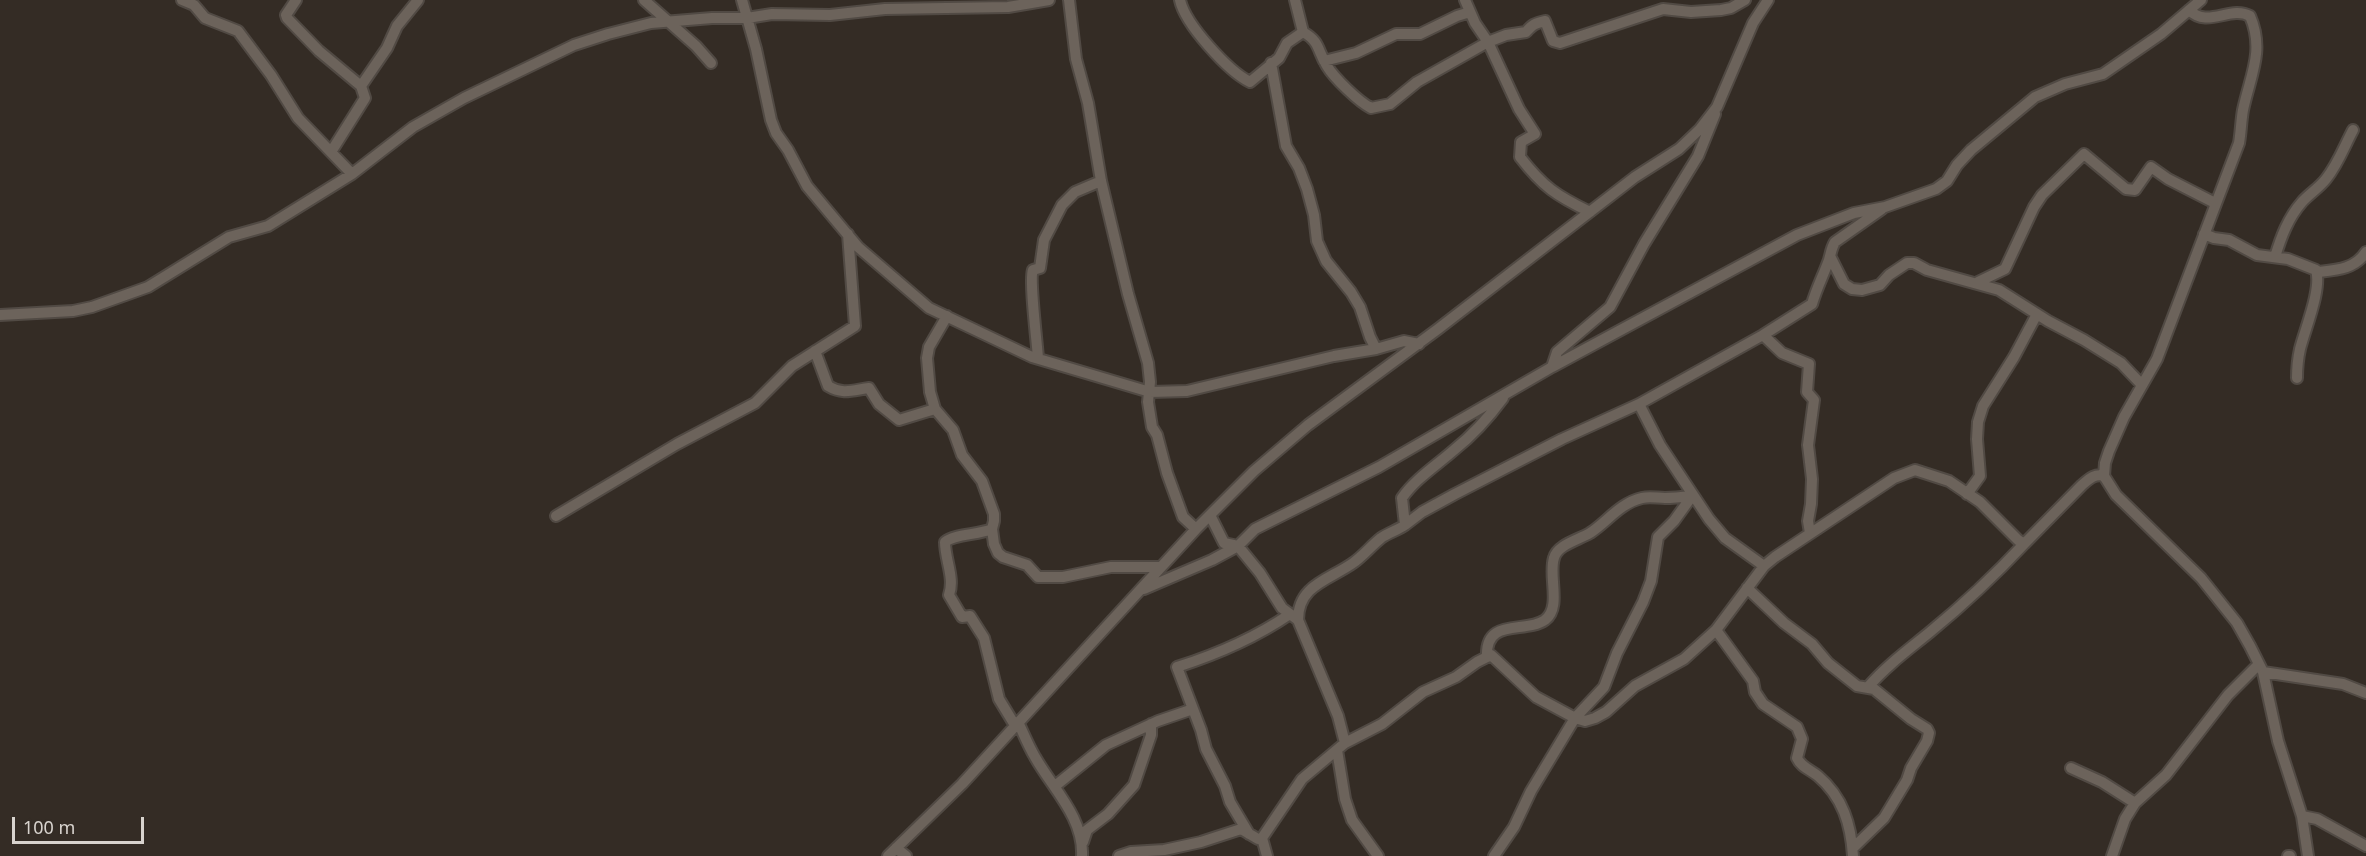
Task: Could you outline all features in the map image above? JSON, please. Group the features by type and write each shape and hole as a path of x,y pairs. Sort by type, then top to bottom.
{"street":[{"path":"182,0 194,5 205,18 238,31 266,67 298,118 352,174"},
{"path":"296,0 286,15 287,18 319,51 361,86 365,98 331,152"},
{"path":"361,86 387,48 397,26 418,0"},
{"path":"644,0 669,21 711,63"},
{"path":"742,0 756,49 766,104 776,133 807,186 858,247 929,308 1038,358 1150,392 1187,391 1404,341 1419,344"},
{"path":"0,315 73,311 148,286 221,241 268,226 352,174 413,127 524,68 589,39 669,21 747,18 772,14 830,15 885,9 1048,0"},
{"path":"1069,0 1076,59 1088,103 1101,181 1148,363 1150,392 1148,402 1151,420 1183,517 1196,529"},
{"path":"1180,0 1203,40 1240,77 1250,82 1279,58 1287,43 1303,32"},
{"path":"1295,0 1303,32 1314,38 1324,61 1348,89 1371,108 1390,104 1417,82 1488,42 1506,35 1526,32 1531,25 1545,21 1555,44 1663,9 1691,12 1721,10 1731,8 1744,0"},
{"path":"1465,0 1475,23 1488,42 1519,109 1535,134 1521,142 1520,158 1542,185 1552,193 1590,212"},
{"path":"1552,367 1557,352 1610,307 1644,244 1698,156 1753,23 1768,0"},
{"path":"1141,590 1212,560 1238,546 1255,529 1388,462 1552,367 1797,235 1854,213 1885,207 1936,189 1947,181 1957,165 1971,150 2035,97 2065,84 2103,74 2128,59 2201,0"},
{"path":"2189,10 2195,16 2204,19 2237,13 2250,16 2257,32 2256,55 2243,110 2239,143 2162,347 2124,417 2109,451 2104,476 2116,495 2207,585 2237,623 2261,668 2278,741 2302,816 2308,856"},
{"path":"1324,61 1356,52 1396,34 1420,34 1456,15 1470,12"},
{"path":"1271,63 1286,146 1299,168 1307,189 1317,241 1326,261 1351,292 1360,308 1376,349"},
{"path":"892,852 1017,726 1196,529 1278,449 1419,344 1635,177 1679,149 1700,129 1717,107"},
{"path":"2275,257 2289,220 2302,202 2329,176 2341,159 2353,130"},
{"path":"1978,282 2005,269 2042,195 2084,154 2126,189 2135,190 2151,166 2168,179 2215,203"},
{"path":"1038,358 1030,276 1033,270 1040,268 1043,261 1041,249 1044,240 1062,205 1074,192 1101,181"},
{"path":"1249,834 1230,802 1225,786 1206,749 1177,667 1217,654 1294,617 1306,594 1318,583 1352,564 1383,537 1422,512 1562,439 1639,404 1763,335 1812,304 1830,256 1830,250 1835,242 1885,207"},
{"path":"556,516 677,444 755,403 792,366 855,326 848,234"},
{"path":"2204,234 2229,240 2258,255 2288,259 2318,272 2338,270 2358,263 2366,252"},
{"path":"1830,256 1844,284 1852,289 1862,290 1880,285 1889,275 1907,263 1914,263 1927,270 1978,282 1999,290 2121,363 2142,386"},
{"path":"2297,378 2300,348 2308,325 2318,272"},
{"path":"1967,494 1980,477 1977,431 1983,406 2014,357 2037,314"},
{"path":"947,316 929,347 927,358 930,392 935,409 953,430 962,455 982,481 994,514 992,529 998,553 1027,565 1038,577 1063,577 1111,567 1161,567"},
{"path":"1763,335 1782,353 1809,364 1807,392 1814,400 1808,445 1812,479 1808,521 1810,533"},
{"path":"815,351 828,386 832,389 849,392 869,388 879,404 899,420 935,409"},
{"path":"1405,525 1402,498 1408,489 1465,441 1488,418 1505,395"},
{"path":"1639,404 1660,445 1692,496 1725,538 1744,554 1764,566"},
{"path":"1267,856 1262,838 1302,779 1341,747 1382,724 1423,692 1456,677 1491,656 1536,697 1575,718 1585,721 1606,712 1635,686 1684,659 1716,630 1764,566 1894,478 1911,471 1949,481 1980,502 2024,544"},
{"path":"1868,687 2024,544 2092,476 2100,474 2104,476"},
{"path":"1487,657 1486,648 1496,634 1508,627 1545,620 1552,611 1553,560 1556,552 1561,548 1596,529 1609,516 1631,502 1649,497 1692,496"},
{"path":"1494,856 1514,827 1531,791 1575,718 1604,687 1617,653 1643,603 1651,581 1658,537 1674,521 1692,496"},
{"path":"1210,515 1224,543 1238,546 1260,573 1282,608 1294,617 1338,717 1345,799 1352,820 1378,856"},
{"path":"992,529 982,533 950,538 945,543 950,565 951,591 949,595 962,616 973,618 984,638 999,699 1070,811 1083,842"},
{"path":"1747,588 1784,623 1807,640 1828,663 1857,686 1868,687 1927,729 1929,733 1907,780 1884,818 1853,852"},
{"path":"1716,630 1753,681 1755,692 1763,704 1792,723 1801,733 1802,739 1797,758 1799,764 1818,776 1840,802 1849,822 1853,852"},
{"path":"2261,668 2343,684 2366,693"},
{"path":"2112,856 2125,819 2135,803 2166,775 2228,695 2261,668"},
{"path":"1055,786 1106,745 1151,724 1193,709"},
{"path":"1082,856 1087,830 1108,814 1134,785 1151,735 1151,724"},
{"path":"2071,768 2102,782 2135,803"},
{"path":"2302,816 2317,819 2366,846"},
{"path":"1119,856 1131,852 1183,846 1240,830 1258,839 1262,838"},
{"path":"892,852 906,856"}]}
